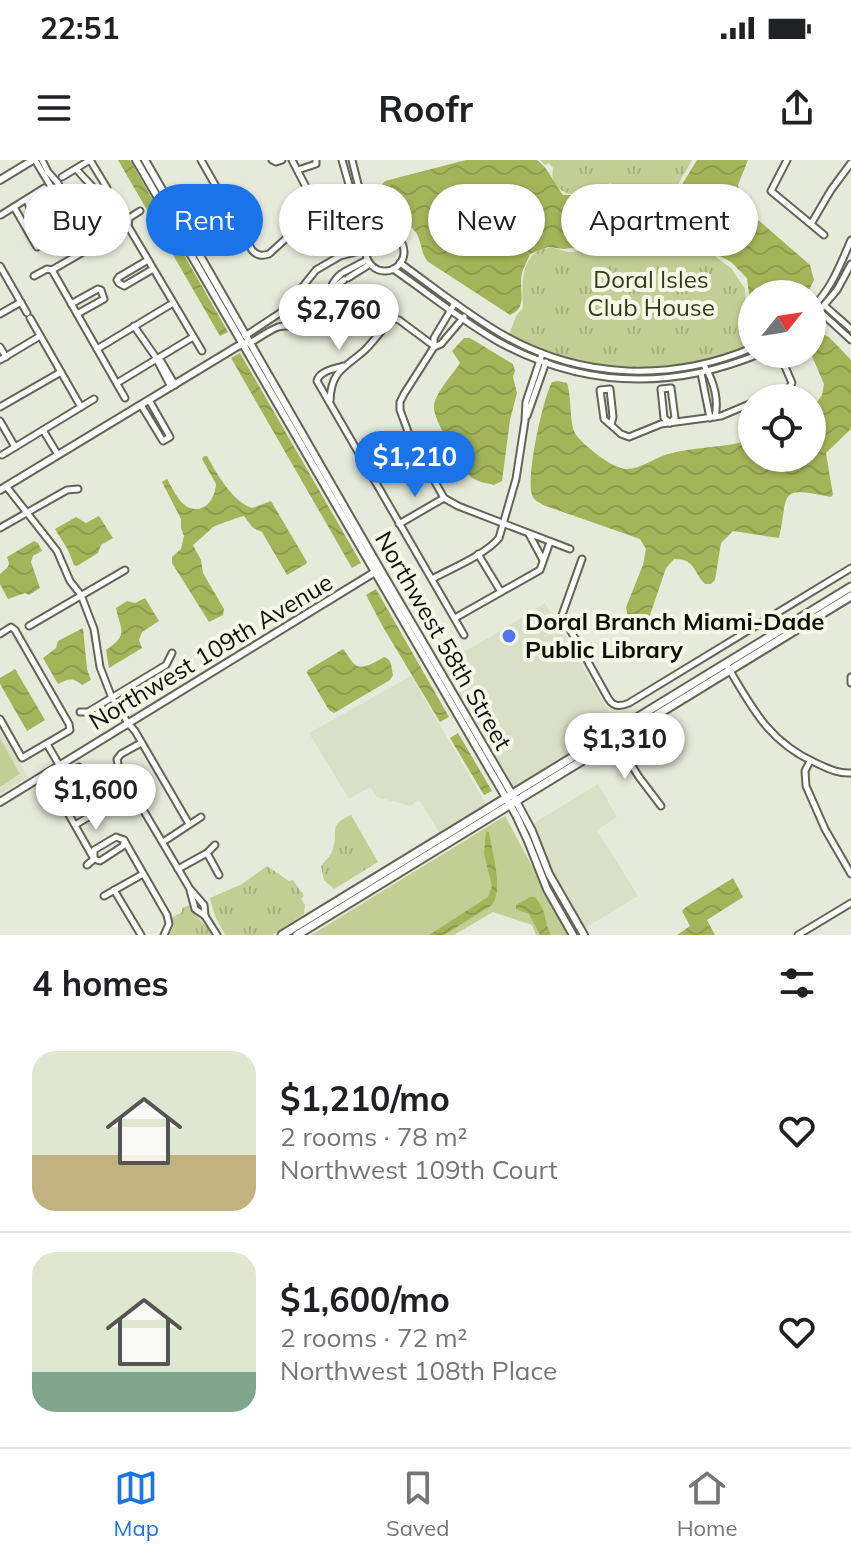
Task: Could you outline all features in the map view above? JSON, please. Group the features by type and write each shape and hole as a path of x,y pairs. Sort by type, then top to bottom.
{"main road":[{"path":"297,935 511,799 616,740 851,587"},
{"path":"282,935 851,596"}],"street":[{"path":"0,180 34,160 53,184"},
{"path":"42,160 54,184"},
{"path":"62,177 90,160 103,184"},
{"name":"Northwest 58th Street","path":"136,160 532,831 550,876 584,935"},
{"name":"Northwest 58th Street","path":"145,160 245,336 246,344"},
{"path":"201,160 257,255 269,254 304,222 312,209 294,160"},
{"path":"272,160 282,160"},
{"path":"298,170 316,164 316,160"},
{"path":"342,160 349,184"},
{"path":"352,160 358,184"},
{"path":"787,160 771,191 824,235"},
{"path":"811,224 831,190 850,167"},
{"path":"76,169 90,184"},
{"path":"1,215 24,202"},
{"path":"14,207 24,224"},
{"path":"130,217 140,211"},
{"path":"130,229 202,351"},
{"path":"826,289 851,240"},
{"path":"34,276 77,256"},
{"path":"245,336 283,311 316,270 342,256"},
{"path":"346,256 350,258 355,274"},
{"path":"368,256 368,262 379,270 393,269 404,256"},
{"path":"148,260 117,280 124,286 153,269"},
{"path":"344,276 352,267 368,262"},
{"path":"189,824 135,731 112,698 100,667 94,629 81,595 70,581 57,551 3,488 275,328 308,327 316,323 323,316 334,280 355,274 368,262"},
{"path":"400,263 503,335 546,355 583,366 638,372 669,370 704,365 738,353"},
{"path":"826,304 851,264"},
{"path":"0,266 81,407"},
{"path":"393,269 497,340 542,362 586,375 662,379 738,363"},
{"path":"52,270 125,398"},
{"path":"71,304 98,289 103,293 104,299 77,314"},
{"path":"0,314 21,302"},
{"path":"97,349 173,303"},
{"path":"434,347 434,338 455,303"},
{"path":"826,308 851,329"},
{"path":"283,311 289,317 290,326"},
{"path":"467,312 441,344 434,347 412,380 400,402 402,419 444,498 570,549"},
{"path":"826,318 851,340"},
{"path":"434,347 399,320 390,320 367,348 343,366 321,374 317,381 464,635"},
{"path":"134,326 173,386"},
{"path":"0,347 3,358 40,336"},
{"path":"117,383 193,337"},
{"path":"432,579 478,554 499,538 516,479 526,402 546,355"},
{"path":"704,365 705,397 712,418"},
{"path":"330,402 333,381 343,366"},
{"path":"0,407 61,372"},
{"path":"705,372 711,377 717,406 712,418"},
{"path":"671,388 675,418 670,423 664,418 661,389 671,388"},
{"path":"611,425 610,389 600,390 603,417 611,425 624,436 629,437 655,426 712,418 738,409"},
{"path":"705,397 715,395"},
{"path":"2,455 94,399"},
{"path":"141,405 163,441 170,437 149,400"},
{"path":"717,406 727,413"},
{"path":"700,419 707,408"},
{"path":"0,421 15,447"},
{"path":"43,430 58,455"},
{"path":"365,463 410,437"},
{"path":"368,470 414,444"},
{"path":"0,528 67,490 78,489"},
{"path":"399,524 444,498"},
{"path":"528,533 543,561"},
{"path":"455,618 540,570 550,542"},
{"path":"478,554 501,592"},
{"path":"582,559 562,615 608,698 617,706 629,703 851,568"},
{"path":"29,626 125,570"},
{"name":"Northwest 109th Avenue","path":"0,802 378,570"},
{"name":"Northwest 109th Avenue","path":"0,634 11,627 15,630 69,724 70,730 47,744"},
{"path":"80,712 88,712 166,665 172,653"},
{"path":"728,667 767,729 785,746 836,772 851,773"},
{"path":"0,719 22,758 47,744 65,775"},
{"path":"616,740 661,806"},
{"path":"141,743 121,754 117,759 119,769 190,889 204,905 205,916"},
{"path":"810,761 805,771 806,786 825,829 851,874"},
{"path":"102,808 79,767 51,783 94,859 100,861 123,846 124,840"},
{"path":"75,825 119,799"},
{"name":"Northwest 58th Street","path":"511,799 547,889 573,935"},
{"path":"163,842 201,817"},
{"path":"87,865 94,859 94,850 116,837 124,840 167,915 169,924 164,935"},
{"path":"178,869 215,845"},
{"path":"207,853 219,875"},
{"path":"104,896 143,874"},
{"path":"190,889 195,909 205,916 217,935"},
{"path":"114,890 141,935"},
{"path":"192,902 199,898"},
{"path":"798,935 851,903"}],"shaded area":[{"path":"545,603 617,726 514,787 440,663"},
{"path":"411,676 486,804 439,832 419,800 410,806 377,797 370,787 349,799 309,733"},
{"path":"0,730 28,777 0,794"},
{"path":"598,784 617,817 597,830 638,896 585,928 548,864 534,823"}],"green space":[{"name":"Doral Isles Club House","path":"540,160 692,160 678,184 561,184 561,190 555,184 553,168 549,163 545,165"},
{"name":"Doral Isles Club House","path":"545,249 561,250 561,256 715,256 731,268 739,280 738,350 690,363 629,368 569,358 509,335 516,316 523,308 522,290 527,263 532,256 545,256"},
{"path":"0,738 20,774 0,787"},
{"path":"351,815 378,862 334,889 324,880 321,866 332,852 336,826"},
{"path":"505,816 569,935 536,935 532,925 493,912 454,935 311,935"},
{"path":"267,866 289,881 293,880 304,896 301,899 305,905 304,914 272,935 225,935 210,898 242,884"},
{"path":"189,905 212,935 169,935 174,926 171,918"}],"water":[{"path":"118,160 130,160 146,188 146,208"},
{"path":"466,160 537,160 561,192 561,249 545,248 545,184 428,184 428,256 529,256 522,273 521,302 516,312 510,315 427,261 412,228 412,184 382,184"},
{"path":"697,160 748,160 738,184 682,184"},
{"path":"758,220 810,265 814,280 747,280 731,262 720,256 758,256"},
{"path":"174,256 185,256 228,332 220,336"},
{"path":"314,292 318,297 317,305 309,315 302,315 300,310 306,305 309,293"},
{"path":"826,336 851,360 851,429 826,453 826,384 817,368 826,368"},
{"path":"464,338 470,338 513,364 515,371 513,377 517,393 502,481 494,485 471,477 448,443 435,412 438,395 460,363 452,351"},
{"path":"240,353 361,563 352,568 231,358"},
{"path":"552,382 567,383 572,422 578,438 597,455 619,468 635,468 676,452 738,443 738,472 826,472 826,453 833,495 802,492 788,496 779,538 733,531 721,543 715,580 711,584 705,584 690,563 674,559 666,568 645,622 628,618 626,607 643,565 646,549 640,539 543,505 533,497 531,489 540,422"},
{"path":"207,456 220,479 245,504 252,508 271,501 307,562 287,575 262,532 253,528 244,516 213,527 193,545 201,560 203,573 224,609 223,615 209,622 172,563 172,557 181,549 184,536 181,519 162,482 167,479 186,506 203,508 211,501 216,484 202,459"},
{"path":"99,516 113,538 101,545 98,553 74,565 55,529 76,517 86,523"},
{"path":"34,541 42,551 33,556 31,562 40,588 29,595 25,593 8,599 0,584 0,574 8,567 7,557"},
{"path":"376,589 449,717 440,722 366,595"},
{"path":"145,598 159,621 142,632 139,640 142,648 109,668 106,650 122,632 116,608 127,601 135,603"},
{"path":"83,628 91,680 82,685 70,680 58,684 43,658 56,648 58,641"},
{"path":"343,649 360,667 387,658 393,675 390,680 334,713 329,710 307,673"},
{"path":"15,669 45,720 27,731 0,684 0,678"},
{"path":"458,733 492,791 484,795 450,738"},
{"path":"486,831 489,832 497,880 492,905 444,935 429,935 488,897 492,886 484,854"},
{"path":"733,878 743,897 707,920 715,935 677,935 690,926 682,911"},
{"path":"535,897 542,907 551,935 540,935 529,914 516,909 516,905"}],"place":[{"name":"Doral Branch Miami-Dade Public Library","path":"509,636"}]}
